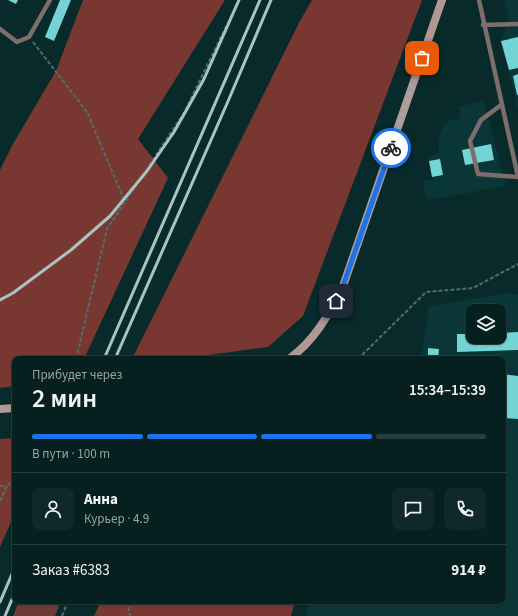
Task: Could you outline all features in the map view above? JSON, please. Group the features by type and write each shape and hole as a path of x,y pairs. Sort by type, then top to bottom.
{"main road":[{"path":"293,356 300,351 323,325 342,289 442,0"},
{"path":"0,409 12,408"}],"lane":[{"path":"0,29 17,42 29,37 50,0"},
{"path":"479,0 483,25 518,177 478,174 470,141 480,120 501,105"},
{"path":"483,25 518,24"}],"path":[{"path":"77,356 107,229 184,113 239,0"},
{"path":"29,37 87,112 125,202"},
{"path":"361,356 426,292 473,288 518,264"},
{"path":"0,501 7,486 12,482"},
{"path":"0,486 7,486"},
{"path":"62,616 67,604"},
{"path":"128,604 130,616"}],"shaded area":[{"path":"83,0 225,0 138,139 168,178 85,356 12,356 12,386 0,388 0,170 13,144 56,71"},
{"path":"312,0 422,0 303,316 268,347 201,356 133,356 300,21"},
{"path":"504,0 518,0 518,109 501,41 509,18"},
{"path":"484,100 506,186 427,200 422,181 433,180 428,157 439,153 438,137 444,124 460,118 459,107"},
{"path":"508,293 518,295 518,616 306,616 308,604 506,604 506,356 421,356 429,306"},
{"path":"12,438 12,520 0,547 0,439"},
{"path":"18,604 60,604 55,616 13,616"},
{"path":"100,604 294,604 291,616 94,616"}],"building":[{"path":"8,0 18,0 16,4"},
{"path":"60,0 71,0 54,41 45,37"},
{"path":"518,37 518,68 509,70 501,41"},
{"path":"518,74 518,95 517,95 513,76"},
{"path":"491,144 494,160 465,165 462,150"},
{"path":"440,159 443,175 432,177 429,161"},
{"path":"518,332 518,350 457,352 457,334 466,334 466,344 506,344 506,333"},
{"path":"428,348 439,349 438,356 428,356"},
{"path":"506,374 518,376 518,419 506,418"}],"railway":[{"path":"0,300 13,293 71,250 110,216 147,171 174,132 204,79 239,0"},
{"path":"105,356 260,0"},
{"path":"116,356 271,0"},
{"path":"0,602 12,574"},
{"path":"5,616 12,599"}],"way so far":[{"path":"391,148 422,58"}],"route":[{"path":"336,301 342,289 391,148"}]}
